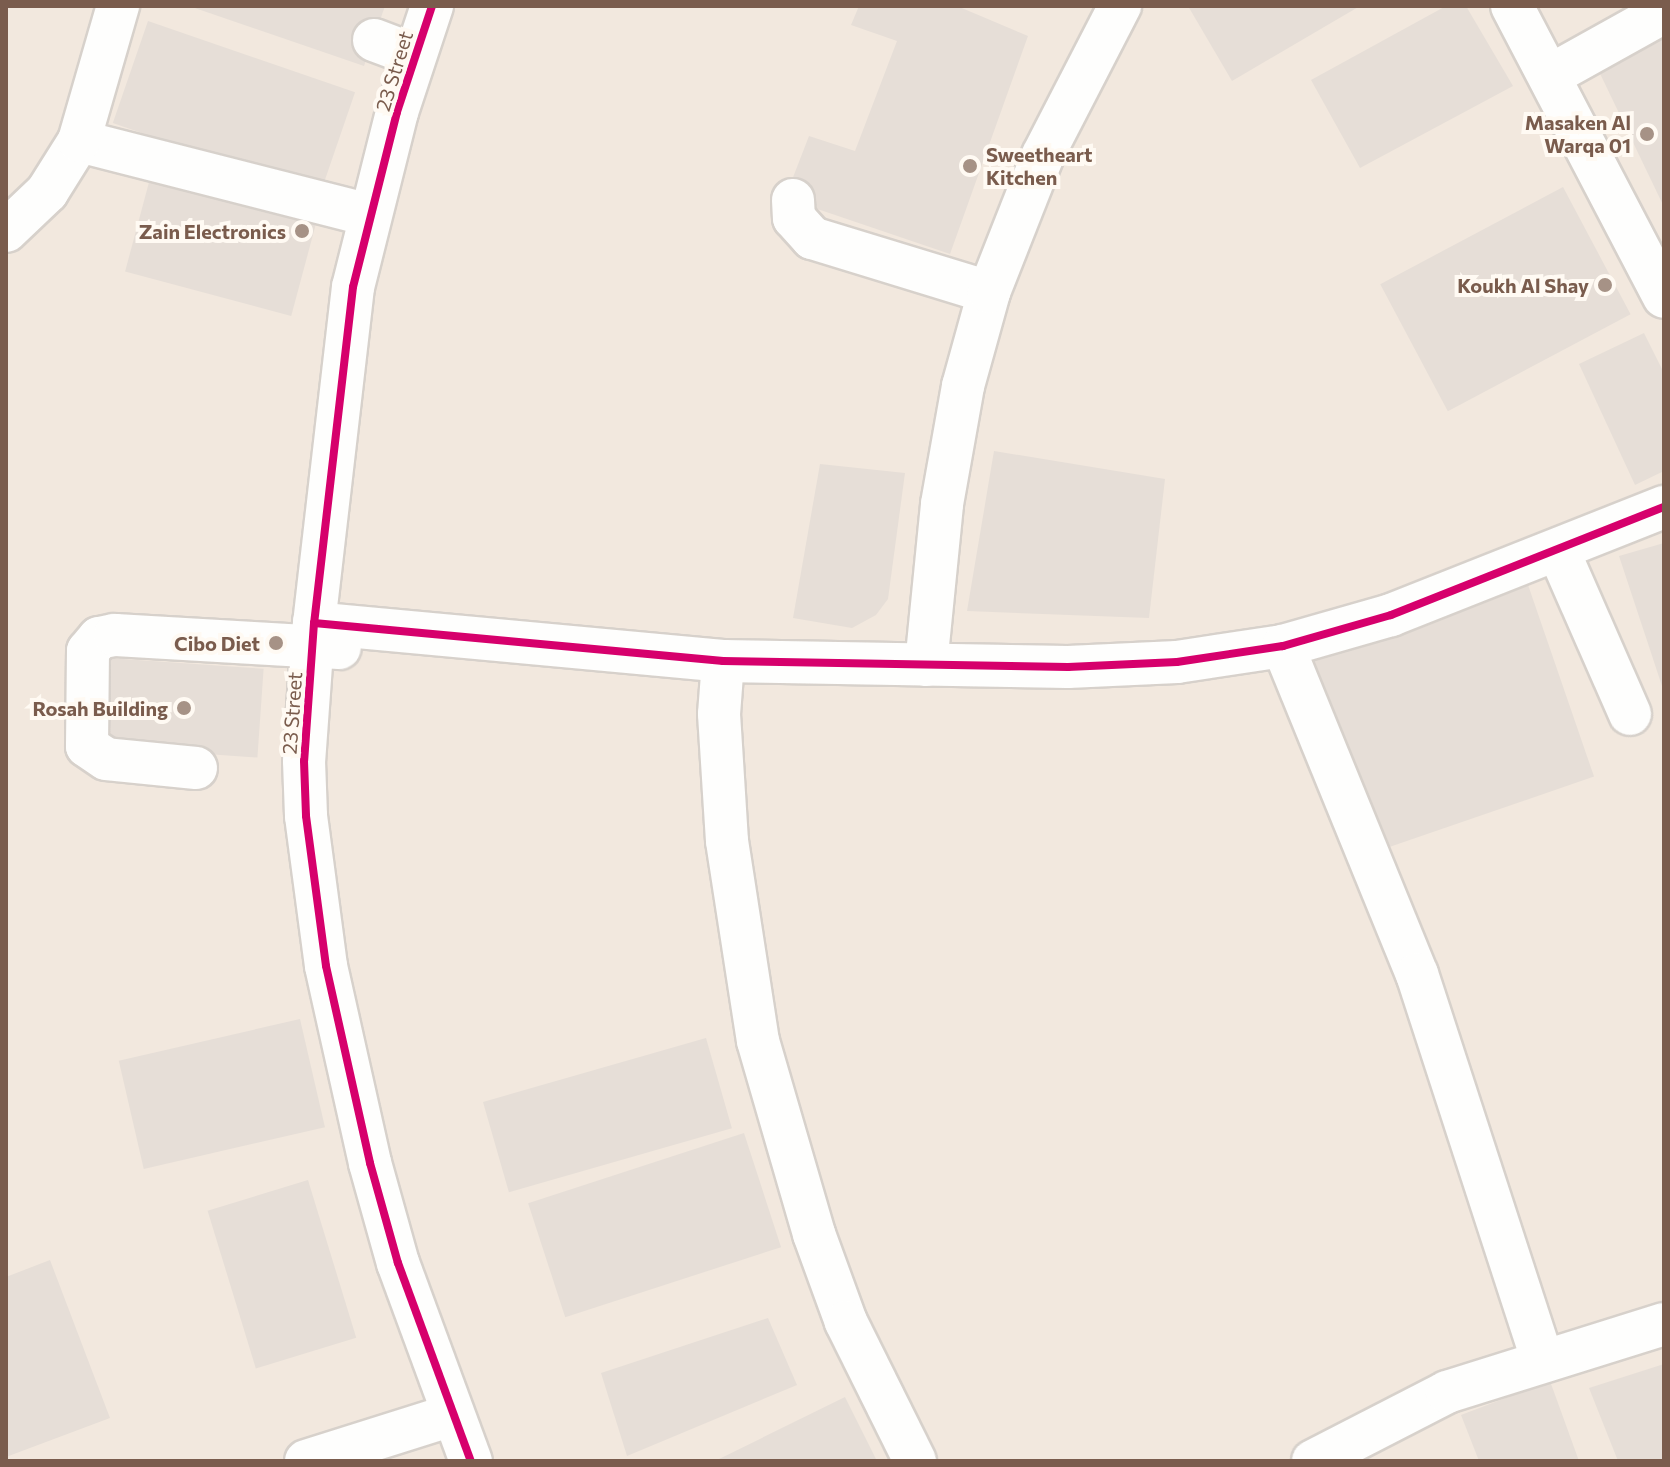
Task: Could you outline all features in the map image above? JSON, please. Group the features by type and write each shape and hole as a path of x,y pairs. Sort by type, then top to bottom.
{"street":[{"path":"6,231 47,192 79,141 118,6"},
{"name":"23 Street","path":"431,6 414,55 370,215 344,344 314,636 306,816 326,966 370,1163 448,1404 471,1461"},
{"path":"926,665 942,504 963,386 991,286 1043,155 1120,6"},
{"path":"1512,6 1551,75 1664,297"},
{"path":"1551,75 1664,12"},
{"path":"374,40 414,55"},
{"path":"79,141 370,215"},
{"path":"799,203 811,223 840,237 991,286"},
{"path":"196,768 106,759 92,752 84,738 92,644 115,635 460,637 723,661 1125,666 1283,646 1391,615 1664,507"},
{"path":"1558,550 1630,714"},
{"path":"1283,646 1417,974 1542,1358"},
{"path":"723,661 719,714 727,841 758,1041 809,1220 846,1322 915,1461"},
{"path":"1313,1461 1447,1392 1542,1358 1664,1324"},
{"path":"318,1457 365,1429 448,1404"}],"shaded area":[{"path":"6,6 1664,6 1664,1461 6,1461"}],"building":[{"path":"189,6 385,6 364,66"},
{"path":"859,6 957,6 1028,36 950,254 785,198 809,136 855,151 897,41 851,25"},
{"path":"1188,6 1360,6 1232,81"},
{"path":"1446,6 1466,6 1513,86 1360,168 1311,80"},
{"path":"148,21 355,92 320,194 113,123"},
{"name":"Masaken Al Warqa 01","path":"1664,27 1664,207 1594,61"},
{"path":"152,171 318,216 291,316 125,271"},
{"path":"1563,187 1631,314 1448,411 1380,284"},
{"path":"1644,333 1664,373 1664,471 1635,485 1579,364"},
{"path":"994,451 1165,479 1149,618 967,611"},
{"path":"820,464 905,473 888,599 876,615 852,628 793,618"},
{"path":"1664,543 1664,688 1663,689 1619,556"},
{"path":"1526,579 1594,777 1378,851 1310,653"},
{"name":"Rosah Building","path":"109,658 264,669 257,758 103,747"},
{"path":"300,1019 325,1127 144,1169 119,1061"},
{"path":"706,1038 732,1128 509,1192 483,1102"},
{"path":"744,1133 781,1247 565,1317 528,1203"},
{"path":"308,1180 356,1338 256,1368 208,1211"},
{"path":"50,1260 110,1418 6,1457 6,1277"},
{"path":"768,1318 797,1385 627,1456 601,1373"},
{"path":"1664,1364 1664,1461 1618,1461 1589,1388"},
{"path":"1550,1381 1579,1461 1479,1461 1461,1415"},
{"path":"845,1397 877,1461 715,1461"}],"cycle path":[{"path":"432,6 397,112 353,287 314,623 304,761 306,816 326,966 370,1163 398,1263 471,1461"},
{"path":"314,623 723,661 1068,667 1177,662 1283,646 1391,615 1664,507"}],"place":[{"name":"Masaken Al Warqa 01","path":"1647,134"},
{"name":"Sweetheart Kitchen","path":"970,166"},
{"name":"Zain Electronics","path":"302,231"},
{"name":"Koukh Al Shay","path":"1605,285"},
{"name":"Cibo Diet","path":"276,643"},
{"name":"Rosah Building","path":"184,708"}]}
